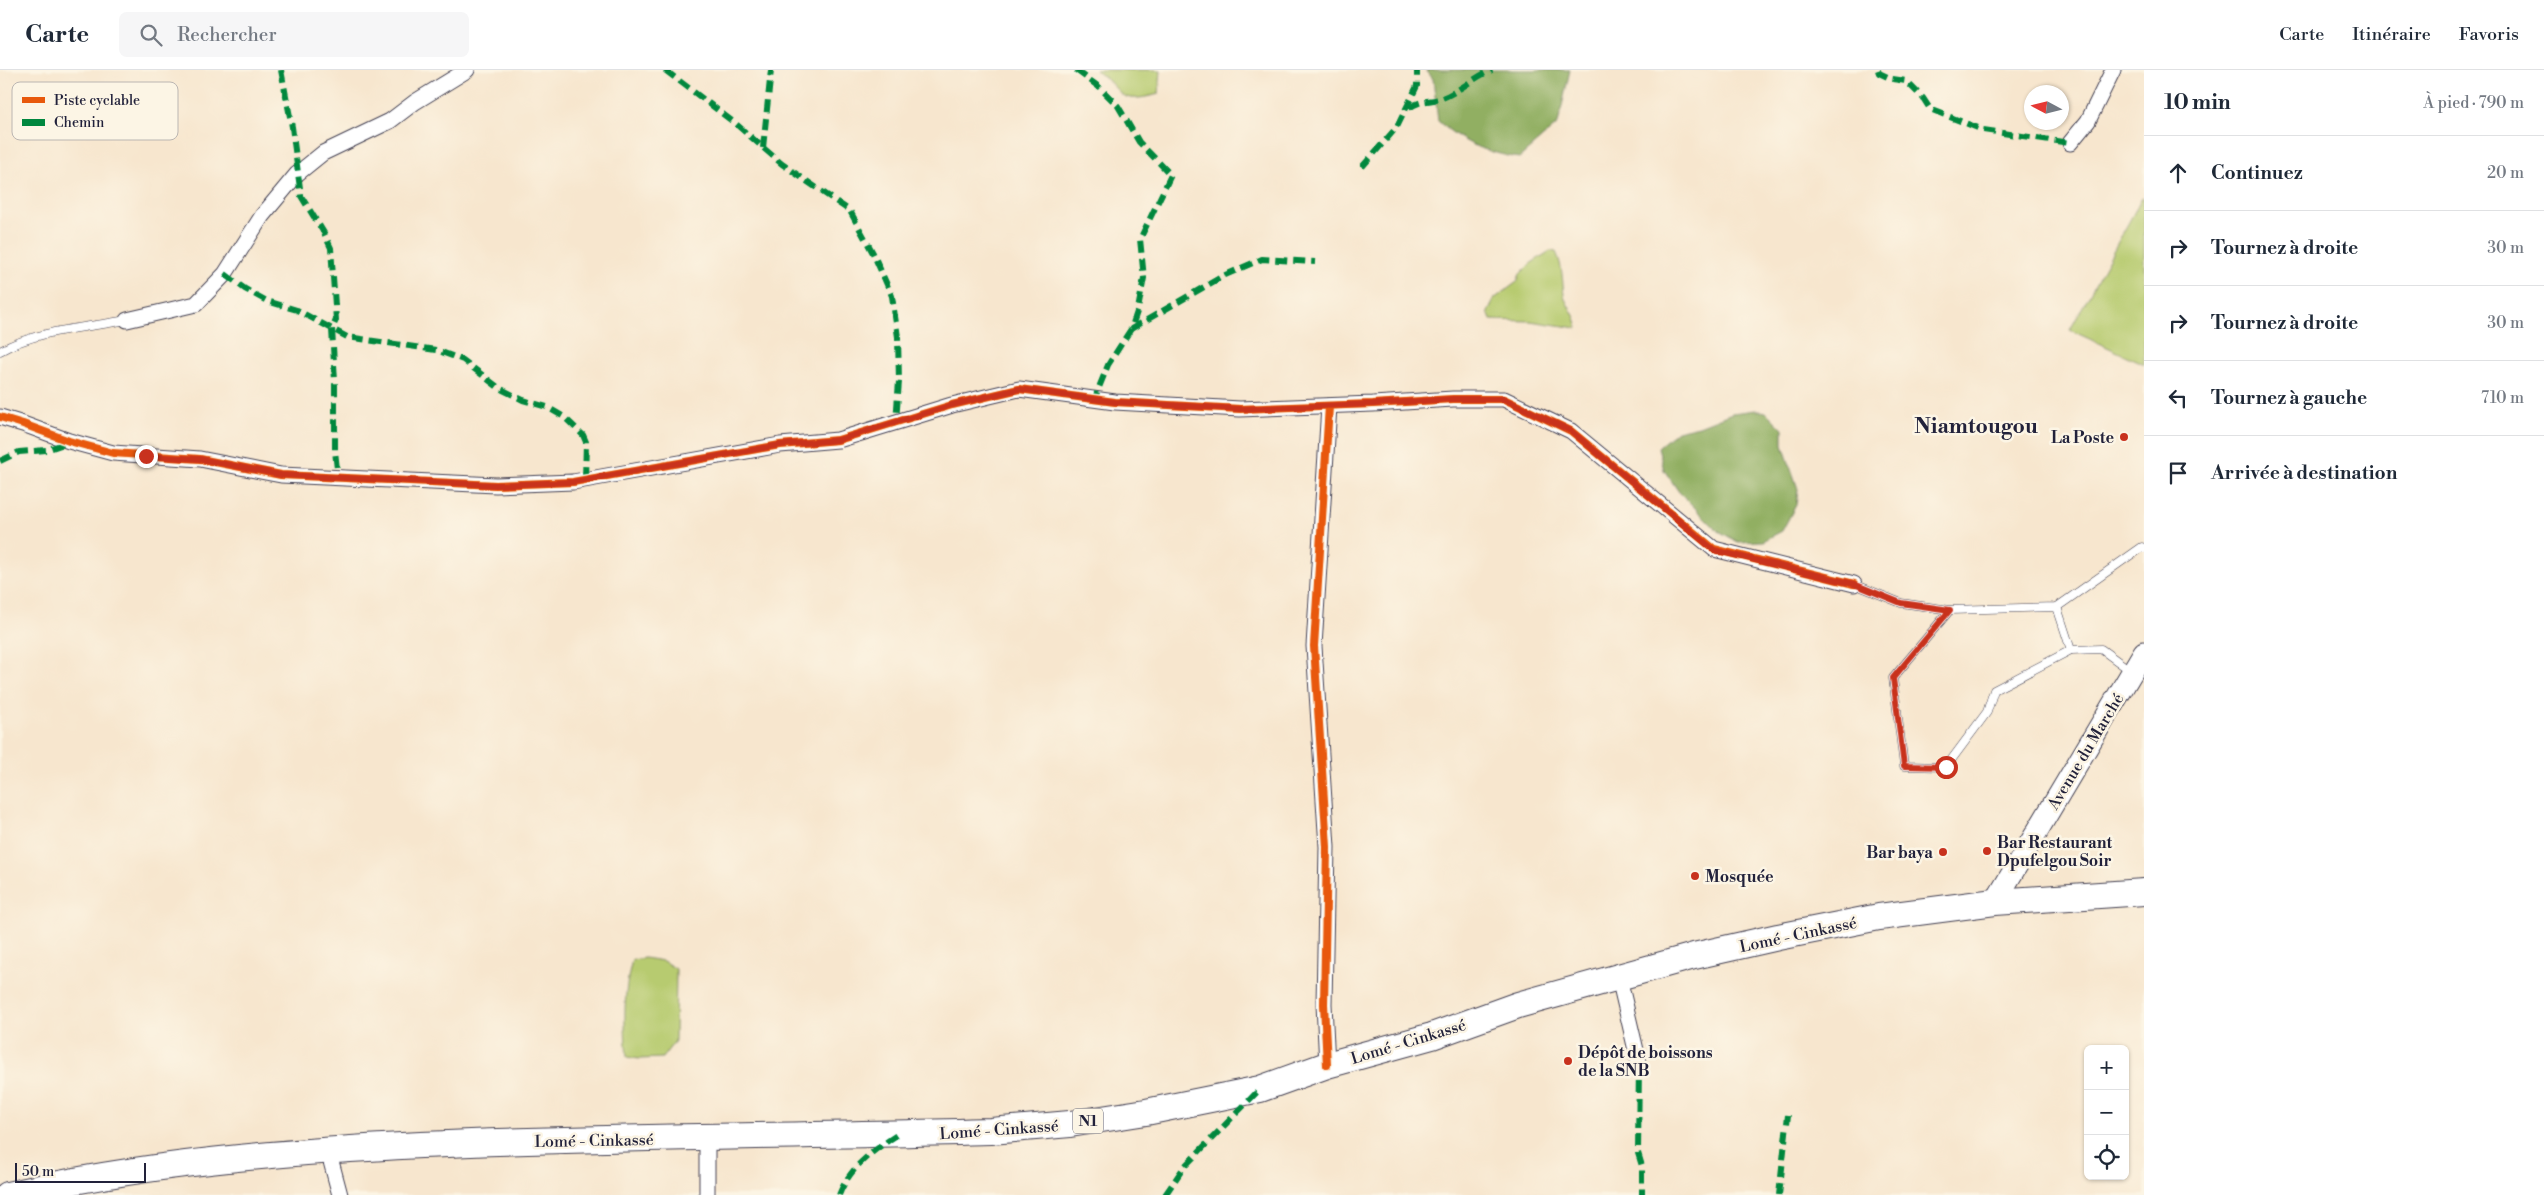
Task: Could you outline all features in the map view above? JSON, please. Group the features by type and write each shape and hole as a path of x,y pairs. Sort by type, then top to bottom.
{"highway":[{"name":"Lomé - Cinkassé","path":"8,1195 109,1174 272,1154 328,1150 494,1142 991,1131 1070,1124 1146,1112 1260,1089 1327,1065 1432,1036 1518,1006 1694,956 1787,935 1879,917 1995,902 2144,892"}],"main road":[{"name":"Avenue du Marché","path":"1995,902 2144,652"}],"street":[{"path":"127,320 196,304 225,274 262,216 297,174 323,153 390,121 415,102 467,70"},
{"path":"2070,142 2088,121 2113,70"},
{"path":"0,417 69,442 113,453 200,459 281,475 496,485 573,482 780,445 838,440 952,405 1019,389 1094,400 1240,409 1453,399 1504,399 1571,431 1714,550 1854,584"},
{"path":"1327,1065 1324,1004 1327,847 1314,646 1329,406"},
{"path":"1619,978 1639,1063"},
{"path":"707,1137 708,1195"},
{"path":"328,1150 340,1195"}],"lane":[{"path":"0,351 44,335 127,320"},
{"path":"1854,584 1901,603 1950,610 2057,607 2142,547 2144,548"},
{"path":"2057,607 2071,650"},
{"path":"1950,610 1893,678 1904,766 1946,767 1987,712 1994,690 2071,650 2102,649 2132,672"}],"green space":[{"path":"1095,70 1161,70 1159,94 1134,98 1127,97"},
{"path":"1426,70 1570,70 1558,124 1519,158 1475,146 1457,136 1438,121 1433,79"},
{"path":"2142,198 2144,199 2144,364 2070,330"},
{"path":"1550,251 1556,252 1558,257 1564,295 1577,323 1577,328 1530,321 1491,320 1488,312 1494,299 1517,282 1520,274 1530,264"},
{"path":"1756,410 1766,412 1783,429 1783,445 1798,489 1796,505 1782,531 1763,541 1738,542 1717,530 1679,492 1664,470 1658,447 1677,431 1699,426 1732,413"},
{"path":"644,958 663,961 676,969 675,1041 662,1058 639,1059 627,1057 625,1008 629,972 632,960"}],"marked path":[{"path":"281,70 292,127 301,196 331,248 336,320 332,329 337,469 335,478"},
{"path":"665,70 736,124 782,164 850,211 873,253 892,296 898,337 899,381 896,422"},
{"path":"763,148 771,70"},
{"path":"1076,70 1099,87 1118,106 1139,142 1171,175 1140,239 1144,278 1138,309 1131,329 1108,365 1094,400"},
{"path":"1362,167 1397,127 1417,86 1417,70"},
{"path":"1409,108 1420,102 1445,97 1492,70"},
{"path":"1878,70 1879,73 1892,79 1906,81 1923,98 1930,109 1983,130 2070,143"},
{"path":"1131,329 1223,276 1262,259 1315,262"},
{"path":"225,274 245,289 267,301 297,310 347,337 436,350 463,360 499,388 523,400 547,407 564,417 583,435 586,442 585,480"},
{"path":"0,461 19,452 46,450 69,442"},
{"path":"1639,1063 1638,1153 1642,1166 1642,1195"},
{"path":"1165,1195 1184,1167 1260,1089"},
{"path":"1779,1195 1788,1115"},
{"path":"839,1195 850,1175 864,1159 900,1133"}],"cycle path":[{"path":"0,417 69,441 113,453 200,459 281,475 496,485 573,482 780,445 838,440 952,405 1019,389 1115,402 1240,409 1453,399 1504,399 1571,431 1714,549 1854,584"},
{"path":"1327,1065 1324,1004 1327,847 1314,646 1329,406"}],"place":[{"name":"La Poste","path":"2124,437"},
{"name":"Bar Restaurant Dpufelgou Soir","path":"1987,851"},
{"name":"Bar baya","path":"1943,852"},
{"name":"Mosquée","path":"1695,876"},
{"name":"Dépôt de boissons de la SNB","path":"1568,1061"}],"district":[{"name":"Niamtougou","path":"1976,426"}],"route":[{"path":"146,456 200,459 281,475 496,485 573,482 780,445 838,440 952,405 1019,389 1115,402 1240,409 1453,399 1504,399 1571,431 1714,550 1854,584 1901,603 1950,610 1893,678 1904,766 1946,767"}]}
